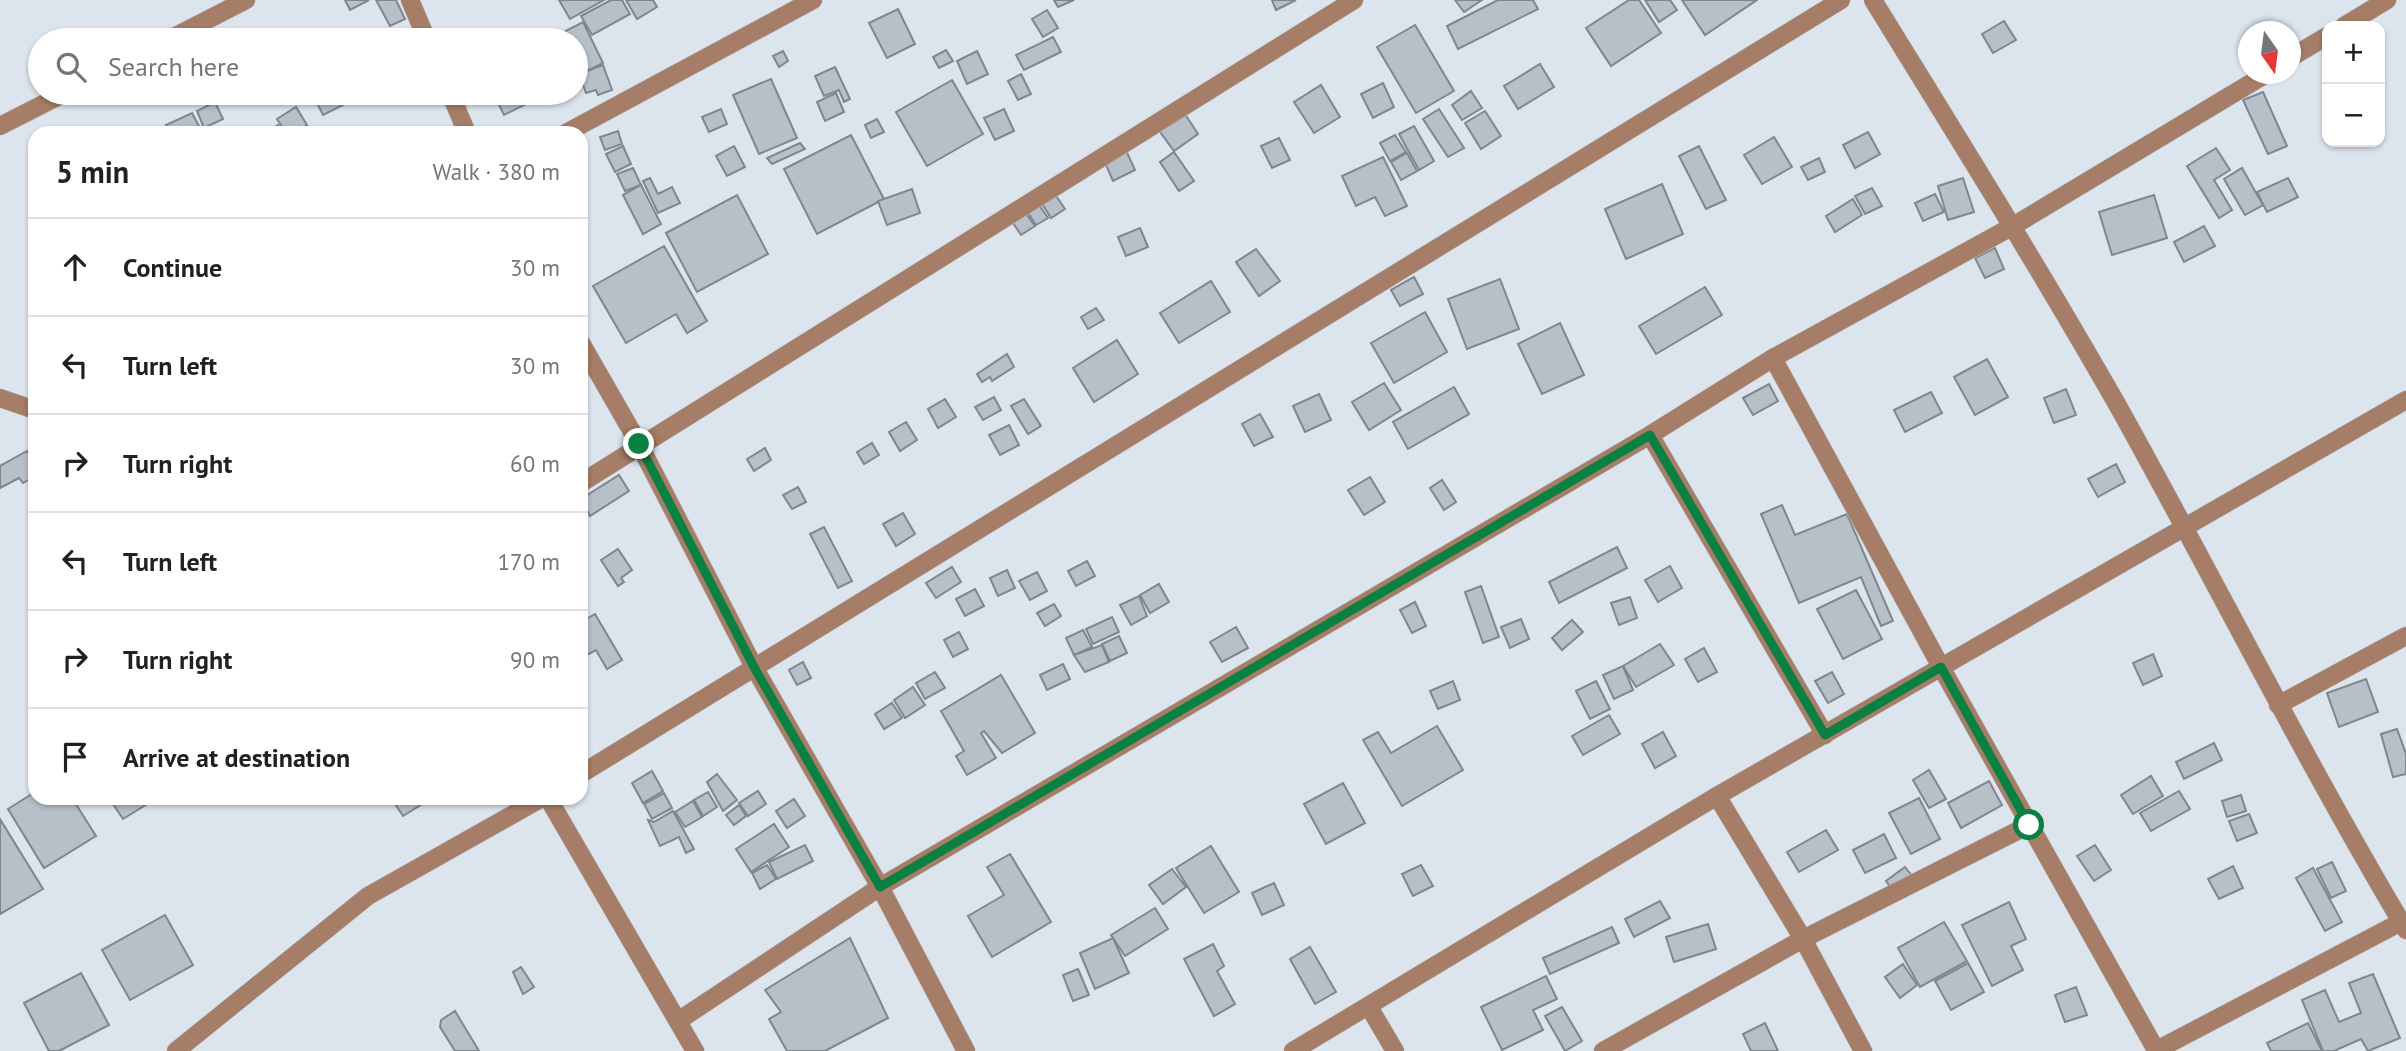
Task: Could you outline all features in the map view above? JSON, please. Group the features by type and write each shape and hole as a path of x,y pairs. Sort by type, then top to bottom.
{"street":[{"path":"191,28 246,0"},
{"path":"410,0 422,28"},
{"path":"579,126 813,0"},
{"path":"588,478 1353,0"},
{"path":"588,770 1841,0"},
{"path":"1773,358 2155,1051 2403,926 2278,705 2118,406 2013,226 1873,0"},
{"path":"2352,21 2387,0"},
{"path":"2301,52 2322,39"},
{"path":"678,1021 880,887 1650,435 1773,358 2013,226 2249,84"},
{"path":"0,126 41,105"},
{"path":"455,105 464,126"},
{"path":"588,355 639,444 754,667 880,887 966,1051"},
{"path":"0,398 28,408"},
{"path":"1293,1051 1717,796 2406,400"},
{"path":"1650,435 1825,735"},
{"path":"2278,705 2406,636"},
{"path":"1717,796 1803,939 1863,1051"},
{"path":"176,1051 368,896 530,805"},
{"path":"552,805 695,1051"},
{"path":"1603,1051 1803,939 2029,825"},
{"path":"1369,1007 1395,1051"}],"building":[{"path":"345,0 369,0 350,10"},
{"path":"376,0 396,0 405,19 390,26"},
{"path":"559,0 604,0 570,19"},
{"path":"611,0 622,0 630,14 592,35 581,16"},
{"path":"626,0 653,0 657,7 637,19"},
{"path":"1054,0 1074,0 1058,7"},
{"path":"1272,0 1296,0 1276,10"},
{"path":"1455,0 1482,0 1464,12"},
{"path":"1498,0 1533,0 1538,9 1458,49 1447,26"},
{"path":"1629,0 1639,0 1661,33 1611,66 1586,28"},
{"path":"1645,0 1670,0 1677,10 1659,22"},
{"path":"1682,0 1757,0 1705,35"},
{"path":"898,9 915,44 887,58 869,23"},
{"path":"1047,10 1058,28 1043,37 1032,19"},
{"path":"2004,21 2016,40 1993,53 1982,34"},
{"path":"583,22 586,28 571,28"},
{"path":"1415,25 1454,91 1416,113 1377,47"},
{"path":"588,32 603,63 588,70"},
{"path":"1053,37 1061,52 1024,70 1016,55"},
{"path":"946,50 953,61 939,68 933,57"},
{"path":"783,51 788,61 779,67 773,56"},
{"path":"977,51 988,74 967,84 957,61"},
{"path":"1540,64 1554,87 1518,109 1504,86"},
{"path":"603,65 612,90 598,95 596,90 588,92 588,71"},
{"path":"835,67 850,99 844,102 839,90 824,96 815,76"},
{"path":"1021,74 1031,94 1018,100 1008,81"},
{"path":"771,79 797,138 759,154 733,95"},
{"path":"952,80 983,134 927,166 896,112"},
{"path":"1383,83 1394,107 1373,118 1361,94"},
{"path":"1321,85 1340,117 1314,133 1294,102"},
{"path":"1471,91 1482,108 1462,120 1452,105"},
{"path":"2263,92 2287,146 2268,154 2243,100"},
{"path":"836,93 844,112 825,121 817,102"},
{"path":"209,105 216,105 223,119 203,126 197,111"},
{"path":"318,105 343,105 323,115"},
{"path":"499,105 524,105 504,115"},
{"path":"296,107 307,125 282,126 277,119"},
{"path":"1181,108 1198,134 1174,151 1155,125"},
{"path":"721,109 727,124 709,132 702,117"},
{"path":"1004,109 1014,131 995,140 984,118"},
{"path":"1439,109 1464,148 1448,157 1423,119"},
{"path":"1485,111 1501,136 1481,149 1465,123"},
{"path":"192,113 199,126 166,126"},
{"path":"877,119 884,132 871,138 865,125"},
{"path":"1414,126 1434,161 1419,170 1399,134"},
{"path":"618,131 622,144 605,150 600,137"},
{"path":"1868,132 1880,154 1855,168 1843,145"},
{"path":"851,135 884,199 817,234 784,169"},
{"path":"1395,135 1406,152 1390,161 1380,143"},
{"path":"1774,137 1792,167 1762,184 1744,155"},
{"path":"1279,138 1290,160 1272,168 1261,146"},
{"path":"800,143 805,149 772,164 767,158"},
{"path":"623,146 631,164 615,172 606,154"},
{"path":"734,146 745,167 727,176 716,156"},
{"path":"1124,146 1135,170 1113,181 1102,156"},
{"path":"1699,146 1726,200 1706,209 1679,156"},
{"path":"2216,148 2230,170 2214,180 2232,210 2219,218 2187,166"},
{"path":"1174,152 1194,181 1179,191 1160,162"},
{"path":"1407,153 1417,171 1401,180 1391,162"},
{"path":"1383,157 1407,206 1385,216 1375,197 1356,206 1342,176"},
{"path":"1819,158 1825,172 1808,180 1801,167"},
{"path":"633,168 641,185 625,191 617,174"},
{"path":"2242,168 2263,205 2245,215 2224,179"},
{"path":"650,178 658,194 672,187 680,203 658,213 643,181"},
{"path":"1963,178 1974,212 1948,220 1938,186"},
{"path":"2288,178 2298,197 2267,212 2257,192"},
{"path":"1662,184 1683,234 1626,259 1605,209"},
{"path":"641,185 661,224 643,234 623,195"},
{"path":"1872,188 1882,206 1865,214 1855,196"},
{"path":"912,189 920,213 887,225 878,201"},
{"path":"1054,193 1065,209 1051,218 1041,202"},
{"path":"1935,194 1944,212 1923,221 1915,203"},
{"path":"737,195 768,254 697,292 666,233"},
{"path":"2154,195 2167,238 2112,255 2099,212"},
{"path":"1853,199 1862,215 1835,232 1826,216"},
{"path":"1037,202 1048,218 1036,225 1026,210"},
{"path":"1024,211 1035,226 1021,235 1011,220"},
{"path":"2204,226 2215,246 2184,262 2174,242"},
{"path":"1140,228 1148,247 1126,256 1118,237"},
{"path":"664,246 707,321 687,333 676,314 626,343 593,286"},
{"path":"1995,248 2004,269 1985,278 1975,258"},
{"path":"1256,249 1280,281 1259,296 1236,262"},
{"path":"1414,277 1423,294 1400,306 1391,290"},
{"path":"1500,279 1519,329 1467,349 1448,299"},
{"path":"1211,281 1230,312 1179,343 1160,313"},
{"path":"1705,287 1722,315 1656,354 1639,326"},
{"path":"1096,308 1104,320 1088,329 1081,317"},
{"path":"1425,312 1447,352 1394,383 1371,343"},
{"path":"1560,323 1584,375 1542,394 1518,344"},
{"path":"1117,340 1138,374 1094,402 1073,368"},
{"path":"1007,354 1014,367 992,381 990,377 982,382 977,374"},
{"path":"1987,359 2008,397 1975,415 1954,377"},
{"path":"1384,383 1401,410 1369,430 1352,402"},
{"path":"1769,384 1778,401 1753,415 1743,398"},
{"path":"1454,387 1469,414 1408,449 1393,422"},
{"path":"2066,389 2076,415 2054,423 2044,398"},
{"path":"1931,392 1942,413 1905,432 1894,410"},
{"path":"1319,394 1331,420 1305,432 1293,406"},
{"path":"994,397 1001,410 983,420 975,407"},
{"path":"945,399 956,417 938,428 928,409"},
{"path":"1024,399 1041,426 1028,434 1011,406"},
{"path":"1260,414 1273,437 1254,446 1242,424"},
{"path":"906,422 917,440 900,451 889,432"},
{"path":"1009,425 1019,445 1000,455 989,435"},
{"path":"872,443 879,455 864,464 857,452"},
{"path":"765,448 771,460 754,471 747,459"},
{"path":"27,451 28,480 23,483 19,478 0,488 0,466"},
{"path":"2116,464 2125,482 2098,497 2088,479"},
{"path":"619,475 629,491 590,516 588,495"},
{"path":"1370,477 1385,502 1364,515 1348,490"},
{"path":"1442,480 1456,502 1444,510 1430,488"},
{"path":"798,487 806,502 792,509 783,495"},
{"path":"1782,505 1795,535 1847,514 1893,621 1881,626 1861,577 1799,603 1761,514"},
{"path":"903,513 915,534 896,546 883,524"},
{"path":"824,527 852,581 838,588 810,534"},
{"path":"1617,547 1627,568 1559,603 1549,582"},
{"path":"618,549 632,570 621,578 624,582 618,586 601,560"},
{"path":"1087,561 1095,576 1076,586 1068,571"},
{"path":"1670,566 1682,588 1658,602 1645,580"},
{"path":"952,567 961,582 936,598 926,583"},
{"path":"1007,570 1015,588 998,596 990,578"},
{"path":"1037,572 1047,591 1030,600 1019,581"},
{"path":"1159,584 1169,602 1150,613 1140,595"},
{"path":"1481,586 1499,637 1483,643 1465,592"},
{"path":"975,589 984,606 965,616 956,599"},
{"path":"1856,590 1882,639 1843,659 1817,609"},
{"path":"1139,596 1147,616 1131,625 1120,605"},
{"path":"1630,597 1637,618 1619,625 1611,603"},
{"path":"1415,602 1426,626 1412,633 1400,610"},
{"path":"1054,604 1061,616 1045,626 1037,613"},
{"path":"595,614 622,660 607,669 596,650 588,654 588,618"},
{"path":"1112,617 1119,632 1093,644 1086,629"},
{"path":"1521,619 1529,639 1510,648 1501,627"},
{"path":"1572,620 1583,632 1562,650 1552,638"},
{"path":"1236,627 1248,648 1222,662 1210,642"},
{"path":"1083,630 1092,647 1074,655 1066,638"},
{"path":"959,632 968,649 953,657 944,640"},
{"path":"1119,636 1127,653 1110,661 1102,644"},
{"path":"1660,644 1674,665 1636,687 1623,666"},
{"path":"1102,645 1109,662 1085,672 1074,655"},
{"path":"1704,648 1717,672 1698,682 1685,659"},
{"path":"2153,654 2162,676 2143,685 2133,663"},
{"path":"803,662 811,678 797,685 789,670"},
{"path":"1063,664 1070,679 1047,690 1040,675"},
{"path":"1623,666 1633,690 1614,699 1603,675"},
{"path":"935,672 945,688 925,699 916,683"},
{"path":"1832,672 1844,694 1828,703 1815,681"},
{"path":"1001,675 1035,733 1002,753 984,731 981,733 996,758 967,775 956,756 964,751 941,711"},
{"path":"2366,679 2378,712 2339,727 2327,693"},
{"path":"1453,681 1460,700 1438,709 1430,691"},
{"path":"1596,681 1610,709 1590,719 1576,691"},
{"path":"913,687 925,705 905,718 894,700"},
{"path":"892,703 902,718 884,729 875,714"},
{"path":"1609,715 1620,734 1583,755 1572,736"},
{"path":"1437,726 1463,770 1402,806 1363,740 1378,732 1391,753"},
{"path":"2397,729 2406,754 2406,774 2393,777 2381,734"},
{"path":"1663,732 1676,756 1655,768 1642,744"},
{"path":"2214,743 2222,760 2184,779 2176,762"},
{"path":"1929,770 1946,799 1929,808 1913,780"},
{"path":"652,771 663,791 643,803 632,783"},
{"path":"717,774 737,800 723,811 707,782"},
{"path":"2151,776 2163,796 2133,814 2121,795"},
{"path":"1989,781 2002,805 1961,828 1948,803"},
{"path":"1343,783 1365,823 1326,844 1304,804"},
{"path":"758,791 766,804 748,816 739,803"},
{"path":"2179,791 2190,809 2151,831 2140,813"},
{"path":"708,792 717,807 703,816 694,800"},
{"path":"664,793 672,808 652,819 644,804"},
{"path":"2241,795 2246,811 2227,817 2222,801"},
{"path":"28,796 28,805 76,805 96,836 44,868 8,809"},
{"path":"1919,798 1940,839 1911,854 1889,813"},
{"path":"794,799 805,816 787,828 776,811"},
{"path":"693,801 702,817 685,827 675,812"},
{"path":"114,805 146,805 123,819"},
{"path":"396,805 421,805 403,816"},
{"path":"739,805 746,816 734,825 726,815"},
{"path":"673,811 694,849 686,853 679,837 660,846 648,820 654,822"},
{"path":"2249,814 2257,833 2237,841 2229,821"},
{"path":"0,819 43,889 0,914"},
{"path":"774,824 789,847 751,872 736,849"},
{"path":"1826,830 1838,850 1799,872 1787,852"},
{"path":"1884,834 1896,858 1865,873 1853,850"},
{"path":"805,845 813,861 777,879 769,862"},
{"path":"2095,845 2111,870 2094,881 2077,856"},
{"path":"1211,846 1239,892 1204,913 1176,868"},
{"path":"1010,854 1051,922 992,957 968,916 1004,895 987,867"},
{"path":"2332,862 2346,891 2331,898 2317,869"},
{"path":"767,865 776,879 760,889 752,873"},
{"path":"1421,865 1433,886 1413,896 1402,874"},
{"path":"2233,866 2243,888 2219,899 2208,879"},
{"path":"1905,867 1917,882 1897,896 1886,881"},
{"path":"2313,868 2342,922 2325,931 2296,878"},
{"path":"1172,869 1186,887 1163,904 1149,885"},
{"path":"1274,883 1284,905 1262,915 1252,893"},
{"path":"1660,901 1670,918 1634,937 1625,919"},
{"path":"2009,902 2026,939 2011,946 2023,970 1992,986 1962,925"},
{"path":"1155,908 1168,929 1125,956 1111,935"},
{"path":"165,915 193,965 130,1000 102,950"},
{"path":"1944,922 1967,961 1920,987 1898,948"},
{"path":"1708,924 1716,949 1674,962 1666,937"},
{"path":"1612,927 1619,943 1550,974 1543,958"},
{"path":"850,938 888,1018 825,1051 787,1051 769,1019 781,1012 765,990"},
{"path":"1113,938 1129,973 1095,989 1080,953"},
{"path":"1213,944 1224,966 1217,971 1235,1004 1214,1016 1184,959"},
{"path":"1310,947 1336,992 1315,1004 1290,959"},
{"path":"1968,963 1984,992 1951,1010 1935,981"},
{"path":"1903,964 1917,985 1900,998 1885,977"},
{"path":"521,967 534,987 523,994 513,972"},
{"path":"1078,969 1089,995 1073,1001 1063,975"},
{"path":"81,973 109,1025 59,1051 49,1051 24,1003"},
{"path":"2373,974 2400,1038 2368,1051 2361,1039 2334,1051 2323,1051 2302,1000 2325,990 2339,1022 2361,1013 2349,983"},
{"path":"1546,976 1557,999 1533,1010 1543,1030 1502,1050 1481,1007"},
{"path":"2076,987 2087,1015 2065,1022 2055,995"},
{"path":"1562,1007 1582,1041 1565,1051 1545,1016"},
{"path":"455,1011 479,1051 455,1051 440,1027 441,1020"},
{"path":"1765,1023 1778,1051 1751,1051 1743,1034"},
{"path":"2308,1023 2322,1051 2271,1051 2267,1043"}],"route":[{"path":"639,444 754,667 880,887 1650,435 1825,735 1941,667 2029,825"}]}
